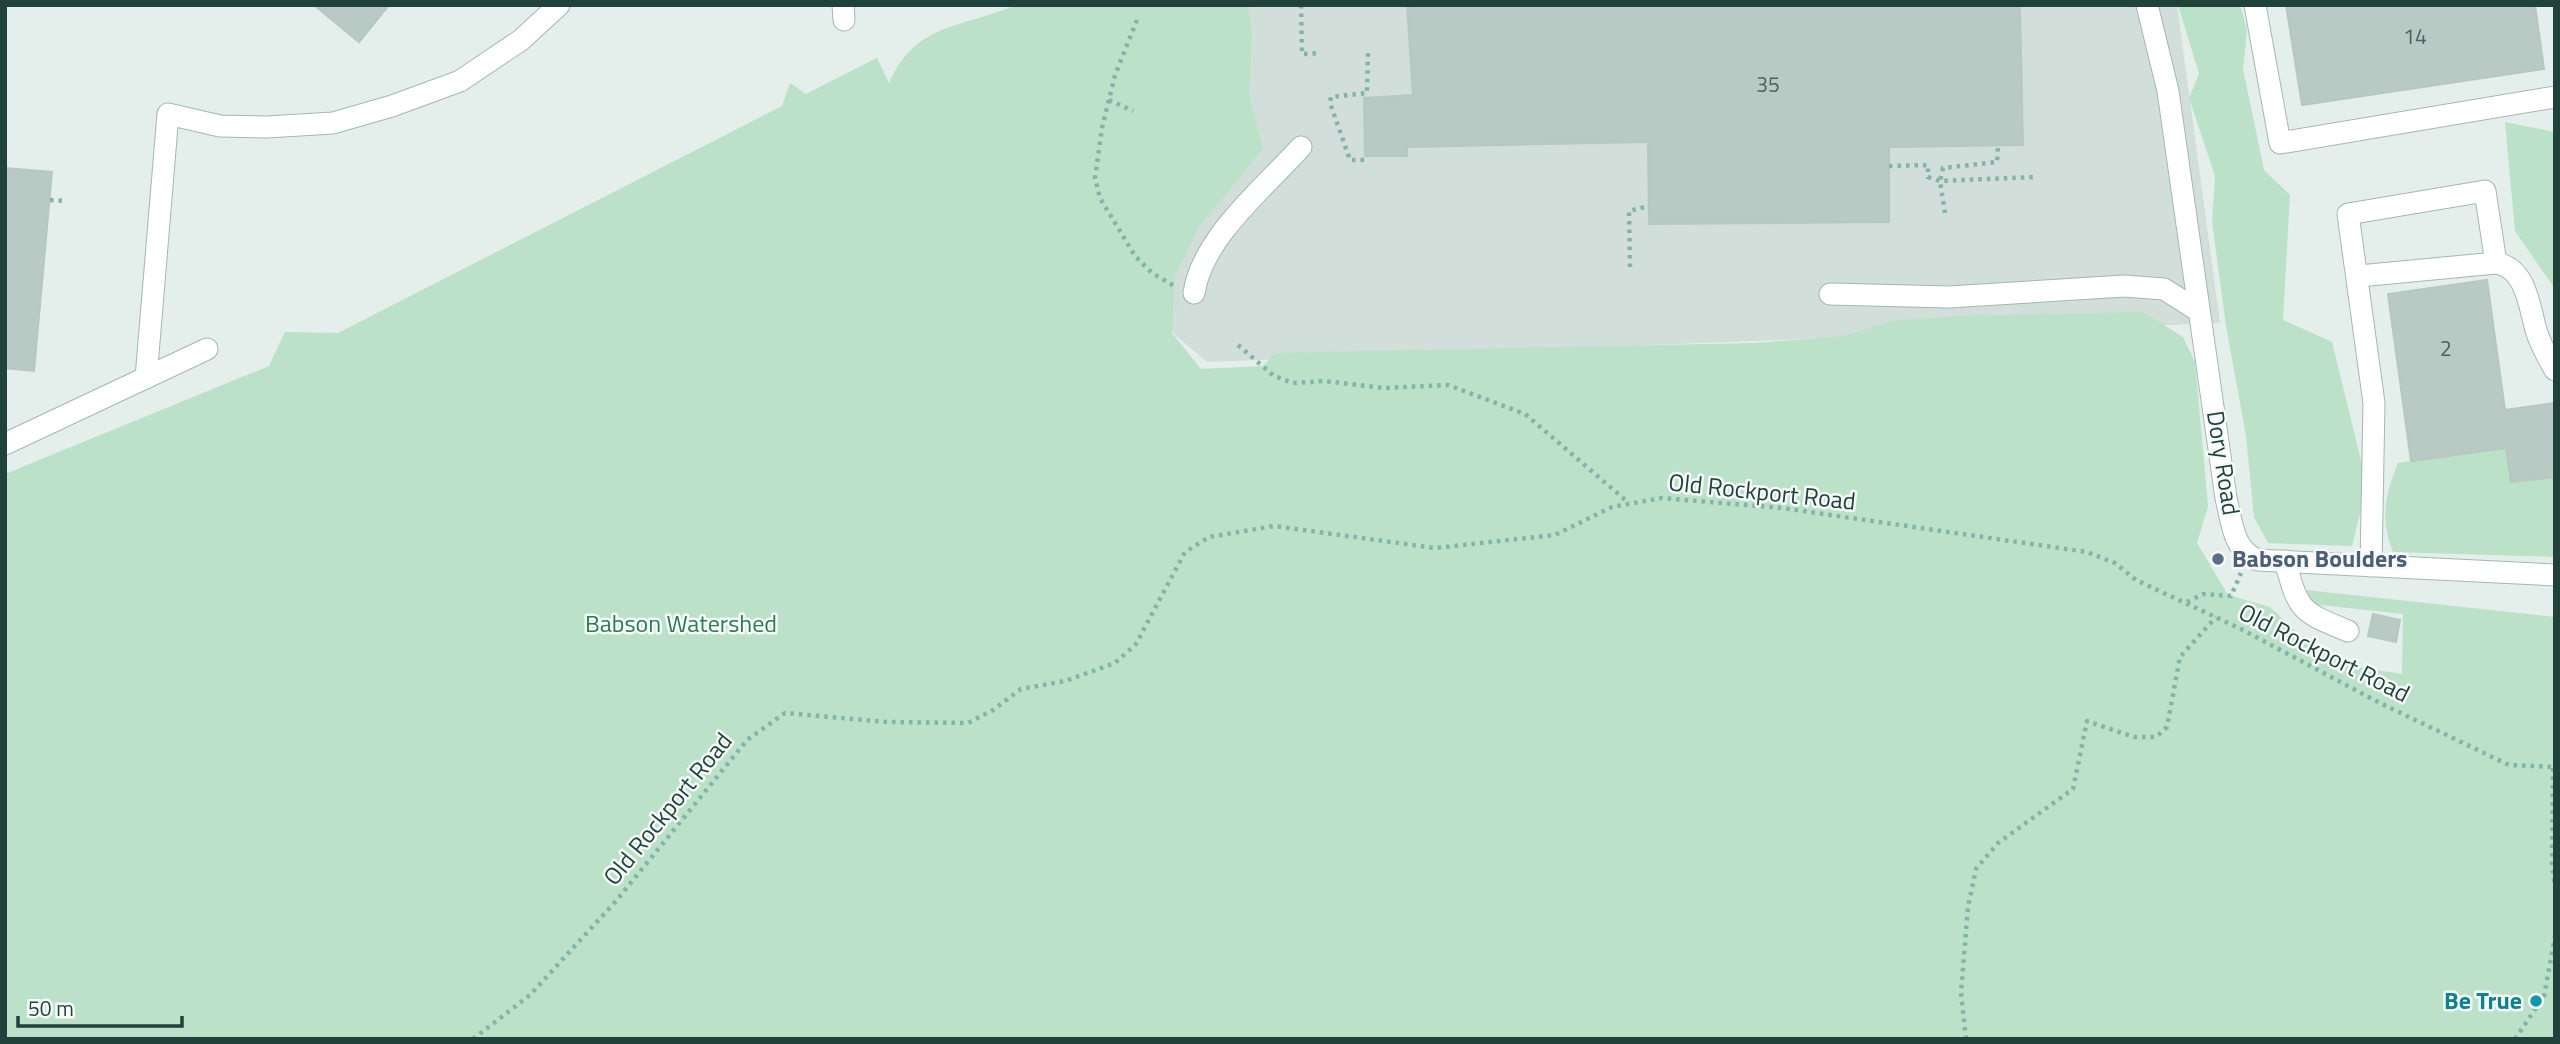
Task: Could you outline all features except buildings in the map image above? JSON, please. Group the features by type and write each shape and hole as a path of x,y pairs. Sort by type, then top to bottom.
{"street":[{"path":"146,378 168,114 220,126 267,127 333,123 393,106 460,81 521,40 559,5"},
{"name":"Dory Road","path":"2147,5 2168,91 2191,242 2197,310 2217,419 2226,498 2236,540 2246,555"},
{"path":"2255,5 2280,143 2555,97"},
{"path":"1194,293 1196,275 1216,240 1301,147"},
{"path":"2371,566 2374,402 2359,276 2348,214 2485,191 2496,263"},
{"path":"2359,276 2496,263 2507,265 2522,282 2536,331 2555,370"},
{"path":"1830,295 1949,297 2124,286 2164,289 2197,310"},
{"path":"5,444 207,349"},
{"path":"2246,555 2258,561 2555,575"},
{"path":"2285,561 2297,602 2310,616 2348,631"}],"path":[{"path":"1301,5 1302,54 1319,53"},
{"path":"1137,20 1115,75 1095,178 1100,198 1121,237 1144,264 1170,285 1194,293"},
{"path":"1364,160 1350,160 1330,103 1331,97 1367,93 1368,51"},
{"path":"1109,100 1133,111"},
{"path":"1945,213 1940,181 1942,168 1997,162 1998,145"},
{"path":"1889,166 1928,165 1928,177 1940,181 2035,177"},
{"path":"50,200 66,201"},
{"path":"1630,267 1629,211 1649,206"},
{"path":"1238,345 1274,376 1293,383 1324,381 1384,388 1448,385 1525,414 1629,503"},
{"name":"Old Rockport Road","path":"473,1039 530,995 616,901 747,740 785,713 887,722 968,723 993,710 1021,689 1065,681 1115,663 1136,644 1185,552 1209,537 1274,526 1435,548 1555,535 1612,507 1662,498 1782,508 2087,552 2115,563 2136,580 2216,617 2380,703 2509,765 2554,767"},
{"path":"2186,603 2203,594 2231,596 2239,582 2246,555"},
{"path":"1966,1039 1961,993 1968,907 1976,869 1998,843 2073,789 2087,721 2134,737 2156,737 2166,727 2180,657 2216,617"},
{"path":"2554,767 2552,863 2555,887"},
{"path":"2515,1039 2544,996 2555,937"}],"shaded area":[{"path":"1239,5 2177,5 2220,323 1207,362 1142,307 1249,157"}],"green space":[{"name":"Babson Watershed","path":"1015,5 1248,5 1252,32 1249,95 1263,149 1198,228 1175,276 1172,333 1201,369 1263,366 1275,353 1754,343 1845,336 1893,321 1956,316 2143,312 2183,337 2195,362 2208,506 2197,543 2228,595 2270,607 2307,642 2346,665 2402,674 2403,614 2312,604 2306,590 2555,617 2555,1039 5,1039 5,474 269,366 285,332 338,333 782,106 790,83 806,94 877,58 889,83 900,63 927,37"},
{"path":"2178,5 2240,5 2247,30 2243,69 2264,170 2290,195 2283,320 2332,342 2367,485 2352,546 2268,543 2254,517 2246,436 2226,326 2212,221 2215,176 2189,98 2199,74"},
{"path":"2505,122 2555,132 2555,289 2515,231"},
{"path":"2506,448 2511,482 2555,477 2555,557 2393,552 2385,518 2387,496 2398,463"}],"place":[{"name":"Babson Boulders","path":"2218,559"},
{"name":"Be True","path":"2536,1001"}]}
